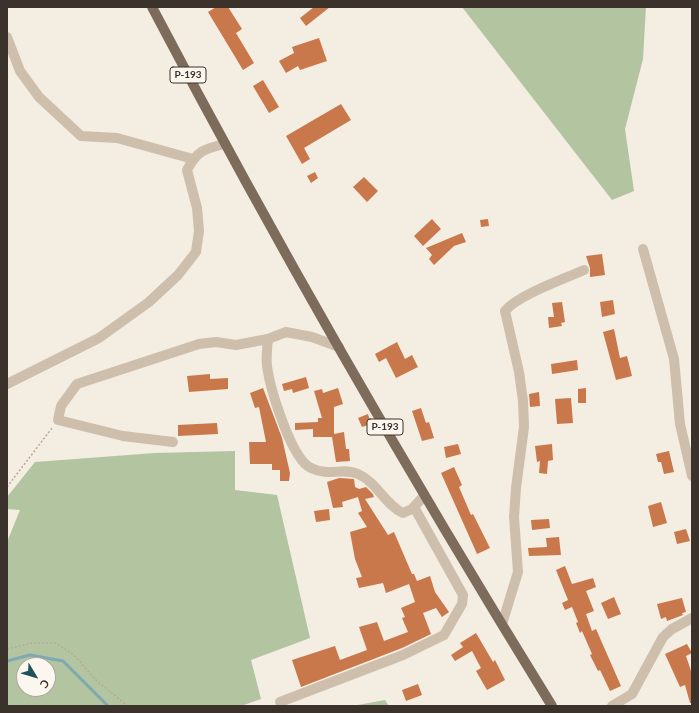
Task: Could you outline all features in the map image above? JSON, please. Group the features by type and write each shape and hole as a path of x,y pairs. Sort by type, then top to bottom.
{"main road":[{"name":"Р-193","path":"152,7 224,144 280,246 340,347 424,496 552,706"}],"lane":[{"path":"7,37 20,71 39,96 81,136 117,138 193,159"},
{"path":"7,384 100,338 149,302 178,275 196,252 199,232 197,208 187,170 193,159 202,150 224,144"},
{"path":"643,249 674,359 680,424 692,476"},
{"path":"502,624 518,572 514,517 516,488 524,427 521,387 506,311 509,306 526,296 584,270"},
{"path":"173,442 123,436 58,420 61,406 77,384 199,344 216,342 236,345 268,339 286,332 312,337 340,347"},
{"path":"268,339 267,367 291,445 299,458 308,467 323,473 350,471 358,474 372,483 396,510 403,513 414,507 424,496"},
{"path":"280,702 403,655 444,635 462,604 463,595 414,507"},
{"path":"612,706 632,694 663,637 672,629 692,618"}],"path":[{"path":"7,487 58,420"},
{"path":"7,649 32,644 56,643 74,655 97,681 128,706"}],"green space":[{"path":"462,7 646,7 643,59 625,129 634,191 612,200"},
{"path":"235,451 235,490 277,495 310,638 251,660 261,699 241,706 7,706 7,542 20,510 7,509 7,497 35,462 155,453"},
{"path":"385,700 389,706 352,706"}],"building":[{"path":"216,7 228,7 242,29 236,33 254,63 243,70 208,12"},
{"path":"314,7 330,7 306,26 300,18"},
{"path":"319,38 327,61 300,70 298,66 286,73 279,61 294,53 292,47"},
{"path":"263,80 279,107 269,113 253,86"},
{"path":"341,104 351,120 304,148 310,159 302,164 286,136"},
{"path":"315,172 318,178 311,183 307,176"},
{"path":"364,177 378,191 367,202 353,187"},
{"path":"432,219 441,229 423,246 414,236"},
{"path":"488,219 489,226 481,227 480,220"},
{"path":"462,233 466,242 454,246 434,265 429,259 432,255 426,248"},
{"path":"602,254 605,275 590,277 590,268 586,256"},
{"path":"613,300 615,314 602,317 600,302"},
{"path":"562,302 565,322 561,323 562,326 549,328 548,317 554,317 552,303"},
{"path":"614,329 620,358 627,356 632,376 616,380 603,332"},
{"path":"397,342 405,359 412,355 418,367 396,378 386,358 379,362 375,354"},
{"path":"577,360 578,370 552,374 551,364"},
{"path":"210,374 210,379 228,378 228,389 189,392 187,376"},
{"path":"306,377 309,388 293,393 292,389 284,391 282,384"},
{"path":"263,388 282,438 290,473 289,481 280,481 280,470 272,470 272,464 250,464 249,442 266,442 259,407 255,408 250,393"},
{"path":"338,388 343,404 334,407 334,434 344,432 346,449 349,449 350,461 336,462 332,437 313,437 313,429 295,430 295,423 318,422 318,418 322,418 314,391 322,389 323,393"},
{"path":"586,388 586,403 578,403 578,389"},
{"path":"539,392 540,406 530,407 529,394"},
{"path":"571,398 573,423 557,424 555,399"},
{"path":"421,408 426,423 429,422 434,438 422,441 412,411"},
{"path":"368,414 371,424 362,427 358,418"},
{"path":"217,423 218,434 178,436 178,425"},
{"path":"458,444 461,454 446,458 444,447"},
{"path":"552,444 553,460 548,461 547,474 539,473 540,461 537,462 535,446"},
{"path":"669,451 674,472 664,474 661,462 658,462 656,454"},
{"path":"454,467 462,485 459,487 471,515 473,514 490,548 477,554 441,473"},
{"path":"339,478 354,479 355,487 359,489 366,487 373,494 374,497 365,499 388,535 394,532 412,574 414,574 417,581 430,576 435,592 449,612 442,617 436,608 423,613 431,634 402,648 301,687 292,660 335,646 340,660 367,650 359,627 377,622 384,641 408,632 402,618 405,617 401,608 415,602 409,584 386,593 383,583 359,588 356,578 362,577 355,559 350,532 367,527 358,513 362,511 358,497 342,502 343,507 333,508 327,482"},
{"path":"661,502 667,523 653,527 648,506"},
{"path":"329,509 330,520 316,522 314,511"},
{"path":"549,519 550,528 532,530 531,520"},
{"path":"686,529 690,541 677,544 674,532"},
{"path":"559,537 561,555 529,556 528,548 547,547 546,538"},
{"path":"565,566 572,584 593,578 596,587 586,591 594,611 586,614 592,631 596,629 621,686 610,691 600,670 598,671 590,655 592,654 582,631 580,633 576,623 578,622 572,607 565,610 562,603 568,600 556,570"},
{"path":"614,597 621,614 608,619 601,603"},
{"path":"682,598 686,612 682,613 683,615 667,621 666,617 661,619 657,604"},
{"path":"476,633 493,662 495,660 505,680 487,690 476,671 481,668 472,651 455,661 451,655 463,647 460,643"},
{"path":"687,644 692,653 686,656 692,674 692,703 690,703 685,685 680,687 665,654"},
{"path":"418,684 422,695 406,701 402,690"}],"waterway":[{"path":"7,661 30,655 63,661 108,706"}]}
